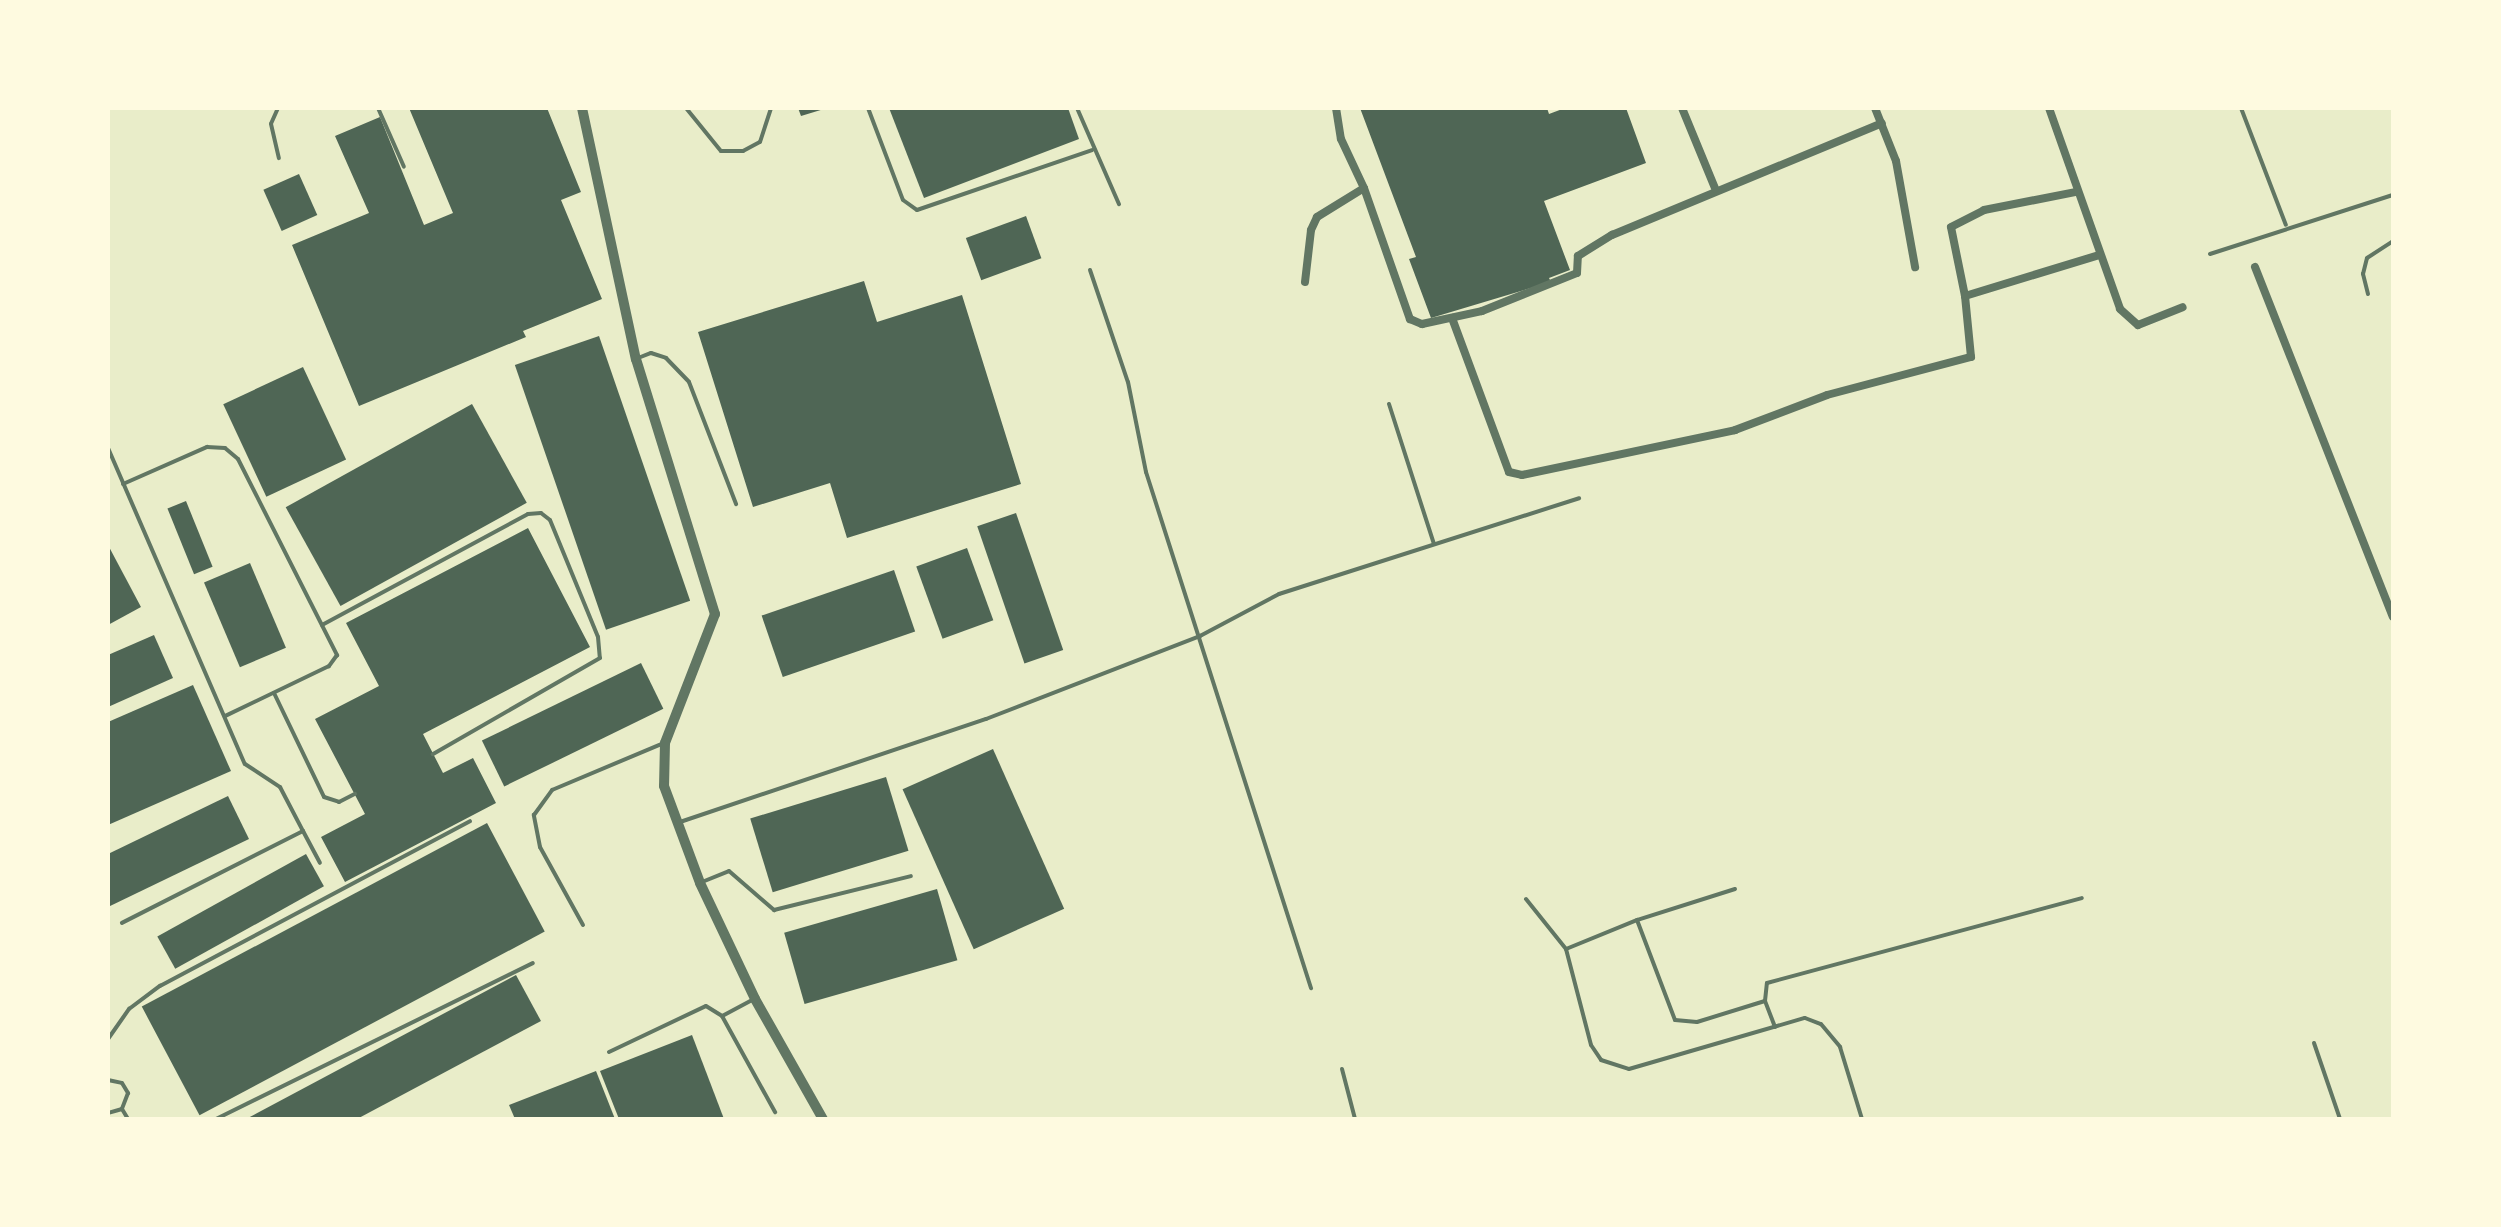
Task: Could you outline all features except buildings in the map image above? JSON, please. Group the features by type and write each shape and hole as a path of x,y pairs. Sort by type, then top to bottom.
{"street":[{"path":"582,108 636,359 715,614 665,743 664,786 675,824 700,883 755,999 823,1119"},
{"path":"1336,108 1341,139 1364,188 1410,319 1422,324 1452,318 1577,273 1575,261 1588,247 1715,188 1882,123"},
{"path":"1682,108 1715,188"},
{"path":"1875,108 1896,161 1915,267"},
{"path":"2049,108 2076,192 2120,309 2138,325 2183,307"},
{"path":"1305,282 1311,230 1317,217 1364,188"},
{"path":"1452,318 1509,472 1522,475 1735,430 1827,395 1971,357 1965,296 1951,227 1984,210 2076,192"},
{"path":"1965,296 2099,255"},
{"path":"2255,267 2393,617"}],"lane":[{"path":"278,108 271,124 279,158"},
{"path":"378,108 404,167"},
{"path":"686,108 721,151 743,151 760,142 771,108"},
{"path":"868,108 903,200 917,210 1092,150"},
{"path":"1077,108 1092,150 1119,204"},
{"path":"2241,108 2286,225"},
{"path":"2210,254 2286,225 2306,227 2393,195"},
{"path":"2368,294 2363,274 2367,258 2393,241"},
{"path":"1090,270 1128,382 1146,472 1311,988"},
{"path":"636,359 651,353 666,358 689,382 736,504"},
{"path":"1389,404 1434,544"},
{"path":"123,484 207,447 225,448 238,459 337,655 329,666 225,716"},
{"path":"108,448 245,764 280,787 320,863"},
{"path":"675,824 986,719 1200,636 1279,594 1579,498"},
{"path":"322,625 528,514 541,513 550,520 598,637 600,658 433,754"},
{"path":"274,693 324,797 339,802 355,794"},
{"path":"583,925 540,847 534,815 552,790 665,743"},
{"path":"108,1039 129,1009 160,986 470,821"},
{"path":"122,923 303,831"},
{"path":"700,883 729,871 774,910 911,876"},
{"path":"1566,949 1637,920 1735,889"},
{"path":"1775,1027 1765,1001 1767,983 2082,898"},
{"path":"1526,899 1566,949 1591,1045 1601,1060 1629,1069 1805,1018 1821,1024 1840,1047 1862,1119"},
{"path":"1637,920 1675,1020 1697,1022 1765,1001"},
{"path":"216,1119 533,963"},
{"path":"722,1016 755,999"},
{"path":"609,1052 706,1006 722,1016 775,1112"},
{"path":"2314,1043 2340,1119"},
{"path":"1342,1069 1355,1119"},
{"path":"108,1080 126,1087 128,1099 122,1109 108,1113"},
{"path":"122,1109 128,1119"}]}
